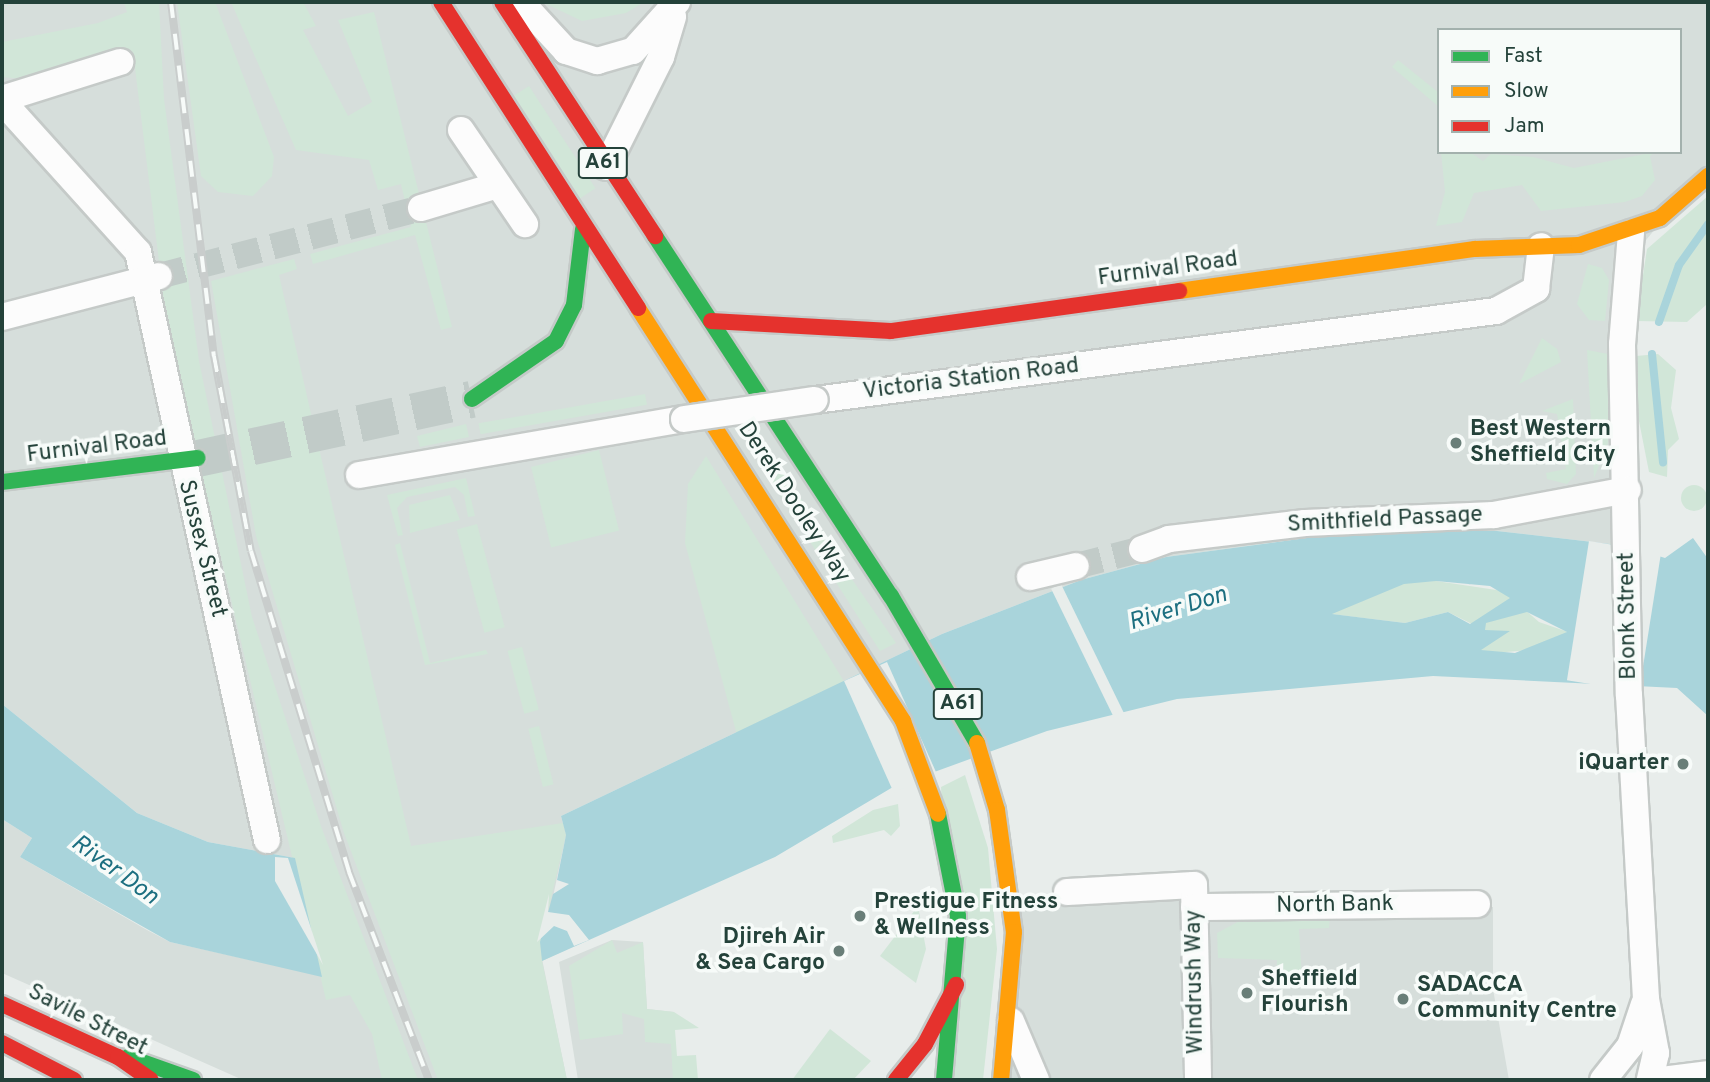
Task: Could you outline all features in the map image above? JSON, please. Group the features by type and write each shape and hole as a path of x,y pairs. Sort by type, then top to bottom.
{"main road":[{"name":"Derek Dooley Way","path":"441,2 583,230 865,656 935,796 958,916 956,985 944,1080"},
{"name":"Derek Dooley Way","path":"502,2 606,167 711,321 915,634 970,727 988,779 1014,932 1011,1021 1001,1080"},
{"path":"1631,233 1690,198 1708,176"},
{"path":"472,399 556,341 574,305 583,230"},
{"name":"Furnival Road","path":"711,321 891,331 1475,249 1541,246 1631,233"},
{"name":"Furnival Road","path":"2,482 189,460"},
{"path":"896,1080 925,1044 956,985"},
{"name":"Savile Street","path":"2,1004 118,1057 151,1080"},
{"path":"2,1043 75,1080"},
{"path":"118,1057 140,1056 193,1080"}],"street":[{"path":"521,2 566,51 597,61 633,51 677,2"},
{"path":"606,167 661,57 677,2"},
{"path":"2,100 120,62"},
{"name":"Sussex Street","path":"2,100 131,240 151,279 267,840"},
{"path":"461,130 525,224"},
{"path":"421,208 498,185"},
{"name":"Blonk Street","path":"1631,233 1622,344 1628,490 1630,684 1646,999 1656,1053 1650,1080"},
{"name":"Victoria Station Road","path":"359,475 684,419 815,400 1496,311 1536,289 1541,246"},
{"path":"2,317 151,279"},
{"name":"Smithfield Passage","path":"1142,549 1169,539 1305,523 1494,515 1628,490"},
{"path":"1030,577 1076,566"},
{"name":"North Bank","path":"1067,892 1477,904"},
{"name":"Windrush Way","path":"1194,896 1198,1080"},
{"name":"Blonk Street","path":"1603,1080 1630,1046 1646,999"},
{"path":"1011,1021 1036,1080"},
{"path":"1661,1080 1708,1074"}],"shaded area":[{"path":"2,2 1708,2 1708,165 1637,251 1627,546 1497,531 1358,531 1166,557 1081,580 942,634 561,816 566,835 541,954 567,1080 243,1080 2,973 2,819 32,838 20,857 170,942 322,976 295,858 208,842 137,813 2,704"},
{"path":"1194,885 1194,907 1493,907 1493,989 1509,1080 1001,1080 1010,896"},
{"path":"612,940 643,942 647,1009 674,1012 673,1080 578,1080 559,962"}],"green space":[{"path":"124,2 159,2 164,99 199,361 252,617 322,829 418,1080 382,1080 372,1034 350,995 326,1000 168,334 133,52 35,80 2,77 2,42 98,23 127,12"},
{"path":"177,2 215,2 274,157 272,176 253,196 218,192 201,176"},
{"path":"231,2 303,2 316,26 303,30 348,116 372,102 338,20 374,12 452,327 441,330 415,235 313,264 310,254 411,227 401,184 378,190 369,160 296,150"},
{"path":"542,2 644,2 626,13 582,21"},
{"path":"1398,60 1437,91 1437,105 1392,67"},
{"path":"529,86 595,188 580,199 513,96"},
{"path":"1441,154 1473,154 1483,161 1491,154 1533,157 1574,168 1652,154 1650,156 1655,180 1642,196 1625,202 1541,211 1522,185 1474,193 1462,222 1436,226 1445,192"},
{"path":"1708,196 1706,305 1687,322 1636,321 1647,249"},
{"path":"294,259 297,269 279,275 411,846 563,823 566,835 547,915 574,946 542,961 567,1080 438,1080 344,833 256,536 211,281"},
{"path":"1588,264 1602,268 1609,280 1605,321 1589,320 1577,304"},
{"path":"1542,338 1557,349 1561,362 1519,384"},
{"path":"1587,350 1608,354 1608,443 1594,478"},
{"path":"1658,354 1676,370 1671,408 1679,439 1668,450 1667,477 1649,472 1638,416 1636,356"},
{"path":"645,394 647,405 480,434 479,423"},
{"path":"1573,399 1576,474 1567,484 1547,479 1546,473 1566,469 1557,414 1542,411"},
{"path":"466,424 469,437 420,447 417,436"},
{"path":"599,450 619,531 551,547 531,467"},
{"path":"706,456 845,683 737,735 685,543 688,484"},
{"path":"778,462 849,575 896,643 880,651 764,470"},
{"path":"466,478 475,516 468,517 464,495 455,487 407,497 397,508 403,535 398,536 387,495"},
{"path":"1694,485 1703,489 1707,498 1703,507 1694,511 1685,507 1681,498 1685,489"},
{"path":"450,495 460,520 410,533 409,505"},
{"path":"477,524 505,627 484,633 457,529"},
{"path":"400,543 430,663 486,650 488,654 425,665 395,545"},
{"path":"1436,581 1503,591 1539,622 1568,632 1528,650 1495,653 1480,650 1484,630 1448,612 1405,623 1331,614 1381,582"},
{"path":"522,647 539,710 524,714 508,651"},
{"path":"539,726 554,784 543,787 528,729"},
{"path":"965,775 988,848 997,949 983,1080 955,1080 941,787"},
{"path":"898,804 900,826 891,836 884,830 833,843 832,836 873,810"},
{"path":"918,906 926,949 916,983 880,956"},
{"path":"1247,917 1330,917 1329,928 1299,929 1302,979 1276,980 1277,960 1218,958 1217,933"},
{"path":"612,940 617,953 643,942 647,1009 674,1012 699,1028 675,1030 677,1056 696,1055 698,1080 673,1080 671,1044 645,1042 644,1019 622,1013 623,1034 580,1040 569,966"},
{"path":"830,1029 871,1061 853,1080 792,1080"}],"water":[{"name":"River Don","path":"1358,531 1497,531 1627,546 1665,558 1693,538 1708,559 1708,716 1677,688 1433,676 1177,699 1047,731 893,787 775,857 542,961 540,942 553,894 569,884 557,880 566,835 561,816 942,634 1081,580 1166,557","holes":["1436,581 1490,586 1510,598 1470,624 1448,612 1405,623 1332,614 1404,584","1527,612 1567,632 1515,653 1481,650 1510,631 1485,630 1486,623"]},
{"name":"River Don","path":"2,704 137,813 208,842 295,858 322,977 170,942 20,857 32,838 2,819"}],"pier":[{"path":"1589,541 1661,552 1639,692 1567,680"},
{"path":"1061,584 1125,715 1115,720 1051,589"},
{"path":"887,662 937,773 894,793 844,681"},
{"path":"275,857 288,858 323,965 275,881"},
{"path":"549,894 548,912 569,915 589,940 574,946 567,931 554,926 537,942"}],"waterway":[{"path":"1659,322 1679,265 1708,224"},
{"path":"1652,354 1663,462"}],"tunnel":[{"path":"159,276 421,208"},
{"path":"198,458 472,399"},
{"path":"1076,566 1142,549"}],"railway":[{"path":"171,2 214,356 251,551 349,872 429,1080"}],"traffic: fast":[{"path":"472,399 556,341 574,305 583,230"},
{"path":"655,236 891,596 977,743"},
{"path":"2,482 198,458"},
{"path":"938,814 958,916 944,1080"},
{"path":"128,1057 193,1080"}],"traffic: slow":[{"path":"1179,291 1475,249 1579,245 1660,218 1708,176"},
{"path":"638,308 903,721 938,814"},
{"path":"977,743 997,810 1014,932 1001,1080"}],"traffic: jam":[{"path":"441,2 638,308"},
{"path":"502,2 655,236"},
{"path":"711,321 891,331 1179,291"},
{"path":"896,1080 925,1044 956,985"},
{"path":"2,1004 118,1057 151,1080"},
{"path":"2,1043 74,1080"}],"place":[{"name":"Best Western Sheffield City","path":"1456,443"},
{"name":"iQuarter","path":"1683,764"},
{"name":"Prestigue Fitness & Wellness","path":"860,916"},
{"name":"Djireh Air & Sea Cargo","path":"839,951"},
{"name":"Sheffield Flourish","path":"1247,993"},
{"name":"SADACCA Community Centre","path":"1403,999"}]}
